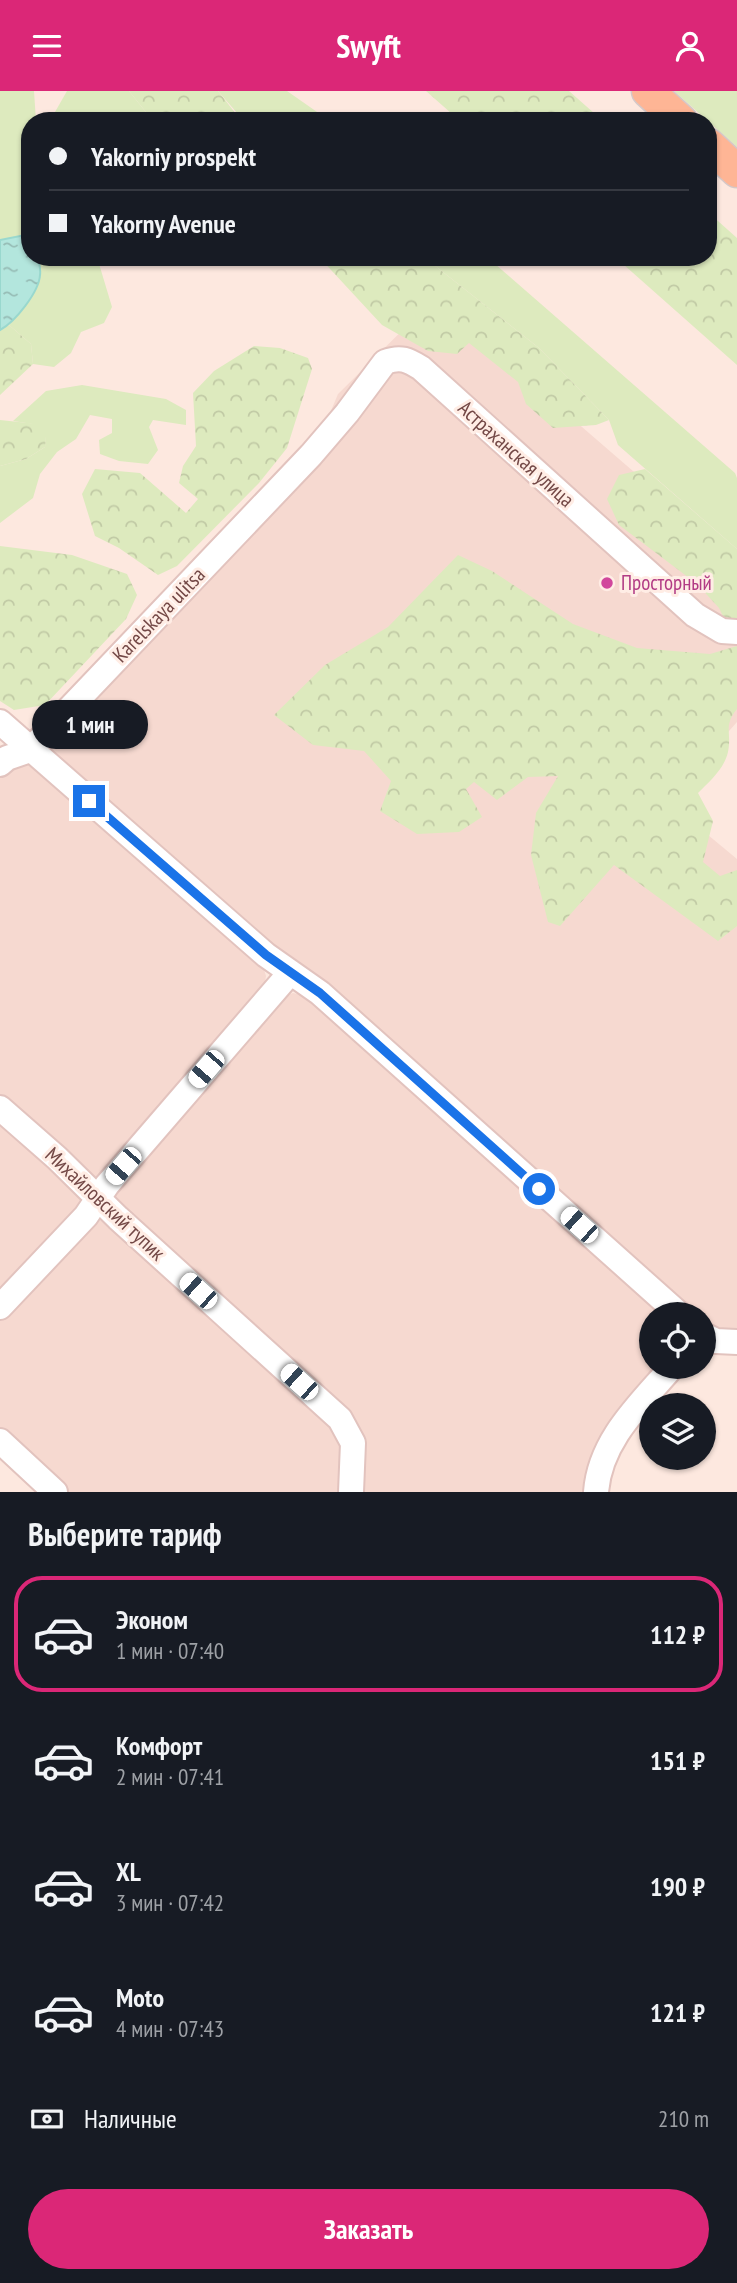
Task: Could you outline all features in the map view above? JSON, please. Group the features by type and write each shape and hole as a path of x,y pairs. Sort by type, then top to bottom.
{"main road":[{"path":"648,91 671,112"},
{"path":"717,152 737,170"}],"street":[{"name":"Астраханская улица","path":"311,456 386,362 405,358 421,368 695,615 722,631 737,632"},
{"name":"Karelskaya ulitsa","path":"0,764 6,758 30,750 311,456"},
{"path":"0,722 290,973 320,993 666,1302"},
{"path":"0,1307 86,1216 107,1185 290,973"},
{"name":"Михайловский тупик","path":"0,1108 340,1419 353,1443 351,1492"},
{"path":"716,1341 737,1342"},
{"path":"596,1492 597,1478 616,1431 662,1379"},
{"path":"0,1441 55,1492"}],"shaded area":[{"path":"434,299 737,561 737,722 667,801 737,859 737,1335 716,1329 716,1302 676,1302 48,752 44,729 315,449 338,394"},
{"path":"37,763 261,960 266,976 263,994 105,1178 89,1179 0,1099 0,772 5,766"},
{"path":"293,993 315,998 657,1302 639,1302 639,1379 657,1379 649,1393 639,1393 639,1410 591,1492 357,1492 359,1442 112,1196 273,1001"},
{"path":"0,1117 82,1194 80,1212 0,1296"},
{"path":"103,1220 334,1423 346,1446 345,1492 63,1492 0,1433 0,1316 89,1222"}],"green space":[{"path":"0,91 34,91 35,112 21,112 21,236 0,240"},
{"path":"67,91 129,91 146,112 55,112"},
{"path":"129,91 218,91 234,112 146,112"},
{"path":"218,91 287,91 317,112 236,112"},
{"path":"426,91 569,91 593,112 450,112"},
{"path":"674,91 737,91 737,147 717,129 717,112 698,112"},
{"path":"717,220 737,238 737,365 625,266 717,266"},
{"path":"100,266 112,307 104,323 81,332 71,353 54,367 33,364 31,344 9,325 28,302 36,287 39,268"},
{"path":"327,266 435,266 539,348 609,420 596,425 553,428 526,404 518,382 469,343 457,354 428,351 382,325"},
{"path":"435,266 497,266 735,473 737,549 618,445 609,420 539,348"},
{"path":"9,325 31,344 33,364 0,395 0,330"},
{"path":"254,346 280,348 308,358 312,369 287,448 259,483 177,566 158,575 119,548 95,536 82,494 95,469 140,473 186,513 198,499 179,483 183,466 196,446 193,393 214,371"},
{"path":"82,385 166,399 186,410 186,425 153,420 149,427 158,450 148,464 119,461 100,454 99,440 112,433 112,419 90,415 76,439 57,452 40,474 33,498 0,523 0,466 26,459 45,447 46,426 13,421 46,391"},
{"path":"0,420 47,425 45,447 26,459 0,466"},
{"path":"645,469 737,549 737,645 719,608 697,584 619,525 607,499 619,475"},
{"path":"0,546 72,555 127,574 137,595 126,619 45,705 14,710 0,701"},
{"path":"458,555 492,571 573,624 637,648 710,654 737,646 737,709 730,720 728,752 720,769 698,793 713,821 703,862 720,876 737,870 737,926 718,941 614,865 560,926 548,922 531,855 536,813 558,776 528,777 497,800 474,782 466,789 482,817 459,832 417,834 380,811 391,781 364,751 313,745 274,715 325,665 388,627"}],"water":[{"path":"21,236 21,266 39,266 40,271 39,282 25,306 0,330 0,240"}],"place":[{"name":"Просторный","path":"607,583"}],"route":[{"path":"89,801 266,955 320,993 539,1189"}]}
